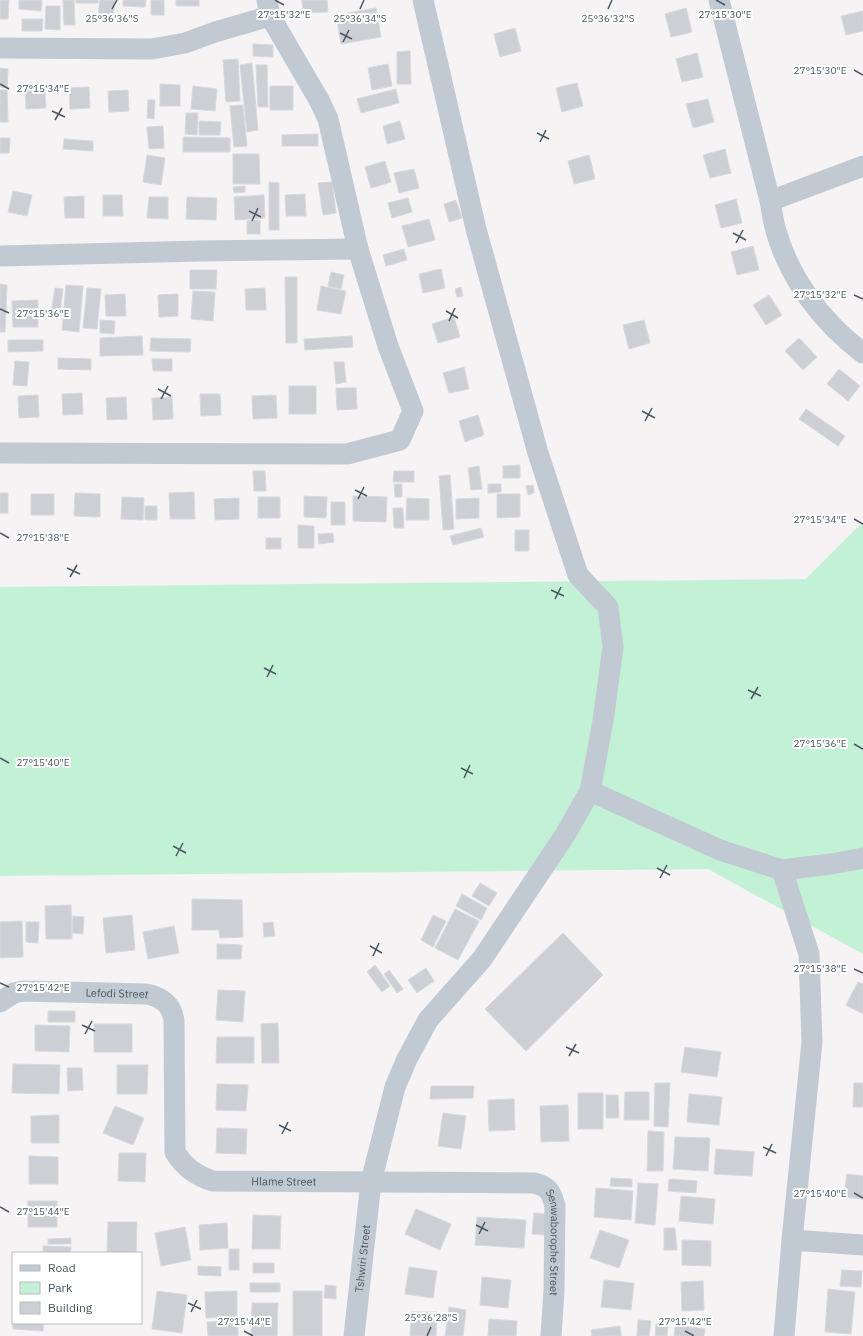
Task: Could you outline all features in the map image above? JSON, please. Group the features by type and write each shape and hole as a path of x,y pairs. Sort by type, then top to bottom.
{"street":[{"path":"423,0 476,229 538,453 578,575 608,607 613,647 603,721 590,791 720,850 782,870 831,864 863,858"},
{"path":"719,0 770,201 775,230 783,253 799,284 821,314 855,348 863,353"},
{"path":"0,48 152,49 186,43 215,32 268,8 328,119 358,249 388,346 413,411 400,440 347,454 0,453"},
{"path":"770,201 863,166"},
{"path":"0,256 358,249"},
{"name":"Tshwiri Street","path":"354,1336 371,1182 395,1087 406,1059 428,1020 482,959 564,835 590,791"},
{"path":"782,870 809,954 812,1042 784,1336"},
{"name":"Lefodi Street","path":"0,1002 14,993 23,991 146,994 157,998 170,1006 174,1021"},
{"name":"Hlame Street","path":"174,1021 175,1152 192,1172 204,1178 213,1181 534,1183"},
{"name":"Senwaborophe Street","path":"534,1183 549,1190 552,1194 555,1206 554,1291 551,1336"},
{"path":"792,1240 863,1246"}],"green space":[{"path":"863,522 863,954 708,869 0,876 0,587 806,579"}],"building":[{"path":"0,0 9,0 8,19 0,19"},
{"path":"19,0 42,0 41,11 19,9"},
{"path":"63,0 74,0 75,25 64,25"},
{"path":"76,0 98,0 98,3 76,3"},
{"path":"100,0 115,0 113,18 98,16"},
{"path":"123,0 146,0 145,7 123,6"},
{"path":"151,0 164,0 164,15 151,15"},
{"path":"176,0 199,0 199,6 176,6"},
{"path":"302,0 327,0 328,12 303,13"},
{"path":"46,6 60,6 60,30 45,29"},
{"path":"376,8 381,37 341,44 336,15"},
{"path":"686,8 692,32 671,37 665,14"},
{"path":"863,11 863,31 846,35 841,16"},
{"path":"22,19 43,19 42,31 22,31"},
{"path":"515,28 521,51 500,57 494,34"},
{"path":"253,44 273,45 273,57 253,56"},
{"path":"410,51 411,84 397,84 397,52"},
{"path":"697,53 703,77 682,82 676,59"},
{"path":"238,59 240,101 226,102 223,60"},
{"path":"252,63 258,130 247,132 240,65"},
{"path":"388,64 392,86 372,90 368,68"},
{"path":"256,65 267,65 268,107 258,107"},
{"path":"0,68 8,69 7,88 0,87"},
{"path":"577,83 583,106 562,112 556,88"},
{"path":"160,84 180,85 180,106 160,106"},
{"path":"193,86 217,89 215,111 191,109"},
{"path":"270,86 293,86 293,110 270,110"},
{"path":"25,87 45,87 46,108 26,109"},
{"path":"89,87 90,108 70,109 69,88"},
{"path":"396,89 399,103 361,113 357,99"},
{"path":"0,90 7,90 8,122 0,122"},
{"path":"128,90 129,111 109,112 108,91"},
{"path":"708,99 714,122 693,128 686,104"},
{"path":"148,100 155,100 154,119 147,118"},
{"path":"243,105 247,146 234,147 230,106"},
{"path":"186,113 198,113 197,135 185,134"},
{"path":"199,121 221,122 220,135 199,135"},
{"path":"400,121 405,139 387,144 383,126"},
{"path":"163,126 164,148 149,149 147,127"},
{"path":"318,134 318,146 282,146 282,135"},
{"path":"183,137 230,138 230,152 183,152"},
{"path":"0,138 10,138 9,153 0,153"},
{"path":"64,139 93,141 93,151 63,149"},
{"path":"725,149 731,173 710,178 703,155"},
{"path":"233,154 259,154 260,184 233,184"},
{"path":"147,155 165,158 161,185 143,182"},
{"path":"589,155 595,179 574,184 568,161"},
{"path":"385,161 391,182 371,188 365,167"},
{"path":"414,169 419,188 399,193 394,173"},
{"path":"269,182 279,183 279,230 269,230"},
{"path":"332,182 336,213 323,215 318,183"},
{"path":"245,186 245,192 234,193 233,187"},
{"path":"13,191 32,195 27,216 8,212"},
{"path":"305,194 306,216 286,216 285,195"},
{"path":"103,195 122,195 123,216 103,216"},
{"path":"264,195 265,218 235,220 234,197"},
{"path":"84,196 84,218 65,218 64,197"},
{"path":"149,197 168,197 168,219 147,218"},
{"path":"187,197 217,198 216,220 186,219"},
{"path":"408,198 412,212 392,218 388,203"},
{"path":"736,199 742,223 721,228 715,205"},
{"path":"456,200 462,218 449,222 444,204"},
{"path":"429,219 435,240 408,247 402,226"},
{"path":"260,220 260,234 247,234 247,221"},
{"path":"753,246 759,270 737,275 731,252"},
{"path":"404,249 407,260 386,266 383,255"},
{"path":"441,269 445,288 423,293 419,274"},
{"path":"190,270 217,270 216,289 190,289"},
{"path":"331,272 344,275 341,289 328,286"},
{"path":"285,277 297,277 297,343 286,343"},
{"path":"0,284 7,285 5,332 0,332"},
{"path":"66,285 83,286 79,332 62,330"},
{"path":"321,286 346,291 341,314 317,310"},
{"path":"461,287 463,296 457,297 455,289"},
{"path":"55,288 63,289 60,314 51,313"},
{"path":"87,288 101,289 97,329 83,328"},
{"path":"265,288 266,310 246,310 245,289"},
{"path":"193,291 215,292 213,321 191,319"},
{"path":"125,294 126,316 106,316 105,295"},
{"path":"178,294 178,316 159,317 158,295"},
{"path":"769,295 782,315 766,325 753,305"},
{"path":"38,300 38,327 13,327 12,301"},
{"path":"454,317 460,337 438,343 432,324"},
{"path":"100,320 115,321 114,334 100,333"},
{"path":"644,320 650,343 629,349 623,325"},
{"path":"142,336 143,355 100,356 100,338"},
{"path":"352,336 353,347 305,350 304,339"},
{"path":"151,338 191,339 190,352 150,351"},
{"path":"799,338 817,357 803,370 785,351"},
{"path":"8,340 43,340 43,351 8,352"},
{"path":"58,358 91,359 91,370 58,369"},
{"path":"152,359 172,359 172,371 153,371"},
{"path":"15,361 29,362 27,386 13,385"},
{"path":"334,362 344,362 346,382 336,384"},
{"path":"464,367 469,389 449,393 443,373"},
{"path":"839,369 860,386 848,401 827,384"},
{"path":"289,386 316,386 316,414 289,414"},
{"path":"336,388 356,388 357,409 337,410"},
{"path":"82,393 83,414 63,415 62,394"},
{"path":"200,394 220,394 221,415 201,416"},
{"path":"38,395 39,417 19,418 18,396"},
{"path":"276,395 277,418 253,419 252,396"},
{"path":"126,397 127,419 107,420 106,398"},
{"path":"172,397 173,419 153,420 152,398"},
{"path":"806,409 845,436 838,446 799,419"},
{"path":"478,415 484,435 465,442 459,421"},
{"path":"520,465 520,478 503,478 503,466"},
{"path":"479,466 482,489 471,490 468,468"},
{"path":"253,471 265,471 266,491 254,491"},
{"path":"394,471 414,471 414,482 393,482"},
{"path":"450,475 454,529 443,530 439,476"},
{"path":"394,484 402,484 402,497 395,497"},
{"path":"488,484 501,484 501,492 488,493"},
{"path":"533,485 534,493 528,495 526,486"},
{"path":"194,492 195,519 170,519 169,493"},
{"path":"0,493 8,493 8,513 0,513"},
{"path":"75,493 100,494 100,517 74,516"},
{"path":"31,494 54,494 54,515 31,515"},
{"path":"497,494 520,494 520,517 497,518"},
{"path":"304,496 327,497 326,518 304,517"},
{"path":"353,496 387,497 386,522 353,521"},
{"path":"122,497 144,498 143,520 121,519"},
{"path":"258,497 280,497 280,518 258,518"},
{"path":"239,498 239,519 215,520 214,499"},
{"path":"407,498 429,499 429,520 406,520"},
{"path":"479,498 479,518 456,519 456,499"},
{"path":"331,502 345,502 345,525 331,525"},
{"path":"145,506 157,506 157,520 145,520"},
{"path":"393,508 403,508 404,528 394,528"},
{"path":"298,525 314,526 314,548 298,548"},
{"path":"481,528 484,537 453,545 450,536"},
{"path":"515,530 529,530 529,551 515,551"},
{"path":"333,533 334,542 319,544 318,534"},
{"path":"266,538 281,538 281,549 266,549"},
{"path":"480,883 497,893 489,906 472,896"},
{"path":"462,894 487,908 481,920 456,906"},
{"path":"192,899 242,900 243,937 220,938 219,930 192,930"},
{"path":"71,905 72,939 46,939 45,906"},
{"path":"455,909 479,921 458,960 435,948"},
{"path":"132,915 135,950 106,953 103,918"},
{"path":"433,915 446,921 433,947 421,940"},
{"path":"73,916 84,917 83,934 72,933"},
{"path":"22,921 23,957 0,958 0,922"},
{"path":"26,922 39,922 38,943 26,942"},
{"path":"273,922 275,936 264,937 263,923"},
{"path":"174,926 179,953 148,959 143,932"},
{"path":"563,933 603,975 526,1051 485,1009"},
{"path":"217,944 242,945 241,959 217,959"},
{"path":"375,965 390,986 382,992 367,972"},
{"path":"426,968 434,981 417,993 408,980"},
{"path":"389,970 403,989 397,993 384,974"},
{"path":"858,982 863,984 863,1014 846,1005"},
{"path":"218,990 245,991 243,1022 216,1020"},
{"path":"48,1011 75,1011 75,1022 48,1022"},
{"path":"278,1023 279,1063 262,1063 261,1024"},
{"path":"94,1024 132,1024 132,1052 94,1052"},
{"path":"35,1025 70,1026 69,1052 35,1051"},
{"path":"217,1037 254,1037 254,1063 216,1063"},
{"path":"685,1047 721,1052 717,1077 681,1072"},
{"path":"13,1064 60,1065 59,1094 12,1093"},
{"path":"117,1065 148,1065 147,1094 117,1094"},
{"path":"67,1068 82,1068 83,1090 68,1091"},
{"path":"655,1083 670,1083 668,1127 654,1126"},
{"path":"854,1083 863,1083 863,1107 853,1107"},
{"path":"217,1084 248,1085 246,1111 216,1110"},
{"path":"431,1086 474,1086 473,1098 430,1099"},
{"path":"625,1092 649,1092 649,1120 624,1120"},
{"path":"578,1093 603,1093 603,1129 578,1129"},
{"path":"689,1094 722,1097 719,1125 687,1122"},
{"path":"606,1095 618,1095 619,1118 606,1118"},
{"path":"514,1099 515,1130 489,1131 488,1100"},
{"path":"568,1105 569,1141 541,1142 540,1106"},
{"path":"115,1106 144,1118 133,1145 103,1133"},
{"path":"443,1113 466,1116 461,1149 438,1146"},
{"path":"59,1115 59,1143 31,1143 31,1116"},
{"path":"217,1128 247,1129 246,1154 216,1153"},
{"path":"648,1131 664,1132 663,1171 647,1171"},
{"path":"675,1137 710,1138 708,1171 673,1169"},
{"path":"716,1149 754,1152 752,1176 714,1174"},
{"path":"119,1153 146,1153 145,1182 118,1181"},
{"path":"29,1156 58,1157 58,1184 29,1184"},
{"path":"847,1174 863,1176 863,1199 844,1197"},
{"path":"611,1178 632,1179 632,1187 610,1186"},
{"path":"669,1179 697,1181 696,1193 668,1191"},
{"path":"638,1183 658,1184 655,1225 635,1223"},
{"path":"596,1188 633,1191 631,1220 594,1217"},
{"path":"681,1196 715,1199 713,1224 679,1221"},
{"path":"28,1201 57,1201 57,1227 28,1227"},
{"path":"416,1209 451,1224 440,1250 405,1234"},
{"path":"534,1213 548,1214 546,1235 532,1234"},
{"path":"253,1215 281,1216 280,1249 252,1249"},
{"path":"477,1217 526,1220 524,1248 475,1245"},
{"path":"108,1222 137,1222 136,1252 107,1252"},
{"path":"227,1223 228,1248 200,1250 199,1225"},
{"path":"185,1227 191,1260 161,1266 155,1233"},
{"path":"664,1228 675,1228 677,1250 664,1250"},
{"path":"600,1230 629,1240 619,1268 590,1258"},
{"path":"71,1238 71,1244 48,1244 48,1239"},
{"path":"682,1240 711,1241 711,1266 682,1265"},
{"path":"43,1246 71,1247 70,1252 43,1252"},
{"path":"229,1249 239,1249 239,1270 229,1270"},
{"path":"253,1263 274,1263 274,1273 253,1273"},
{"path":"198,1266 221,1267 221,1276 198,1275"},
{"path":"409,1267 437,1271 433,1298 405,1294"},
{"path":"842,1270 862,1271 861,1287 840,1286"},
{"path":"482,1277 511,1280 508,1308 480,1305"},
{"path":"604,1280 634,1283 631,1310 601,1307"},
{"path":"703,1281 704,1310 682,1311 681,1282"},
{"path":"250,1283 280,1283 280,1292 250,1292"},
{"path":"325,1285 336,1286 336,1299 324,1298"},
{"path":"828,1289 855,1292 851,1334 825,1332"},
{"path":"157,1291 187,1295 182,1333 152,1329"},
{"path":"237,1291 237,1317 206,1318 205,1292"},
{"path":"293,1291 322,1291 322,1336 293,1336"},
{"path":"252,1303 278,1303 277,1336 251,1336"},
{"path":"449,1307 466,1310 463,1336 445,1336"},
{"path":"411,1312 437,1312 436,1336 410,1336"},
{"path":"489,1319 517,1321 516,1336 488,1336"},
{"path":"638,1320 651,1321 649,1336 637,1336"},
{"path":"238,1321 238,1336 208,1336 207,1322"},
{"path":"13,1324 44,1324 43,1331 13,1329"},
{"path":"656,1324 668,1325 667,1336 655,1336"},
{"path":"675,1325 705,1329 704,1336 674,1336"},
{"path":"620,1326 621,1336 592,1336 591,1330"}]}
